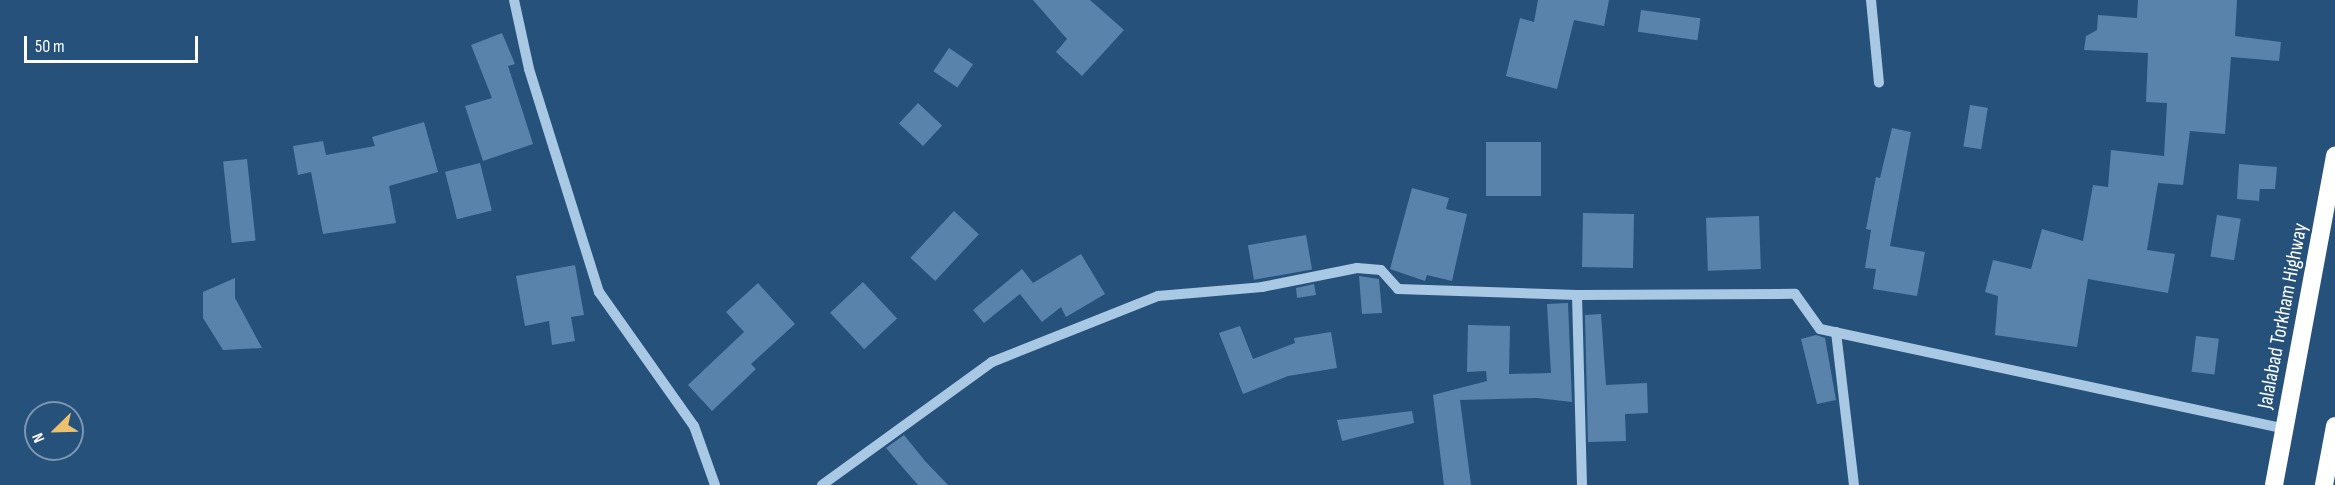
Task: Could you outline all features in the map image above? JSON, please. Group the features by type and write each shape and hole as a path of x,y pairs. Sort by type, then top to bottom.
{"highway":[{"name":"Jalalabad Torkham Highway","path":"2274,485 2335,156"},
{"path":"2324,485 2335,426"}],"street":[{"path":"514,0 528,69 599,292 694,426 715,485"},
{"path":"1871,0 1879,83"},
{"path":"822,485 992,362 1158,296 1262,287 1357,268 1381,270 1398,289 1577,296 1796,294 1820,329 2285,429"},
{"path":"1577,296 1582,485"},
{"path":"1836,332 1854,485"}],"building":[{"path":"1033,0 1090,0 1124,30 1082,76 1056,52 1067,39"},
{"path":"1538,0 1609,0 1604,26 1574,20 1557,89 1506,76 1520,18 1534,22"},
{"path":"2138,0 2237,0 2235,36 2281,42 2279,61 2231,57 2225,134 2190,131 2183,185 2158,183 2147,250 2175,254 2168,293 2088,279 2077,347 1995,335 1998,296 1985,292 1993,260 2031,269 2042,229 2083,241 2093,185 2108,187 2111,150 2164,156 2167,103 2146,102 2148,53 2084,50 2086,36 2097,30 2098,15 2137,18"},
{"path":"1641,10 1700,18 1697,40 1638,32"},
{"path":"502,33 515,64 508,66 533,144 483,161 465,106 492,98 471,45"},
{"path":"949,48 973,64 957,87 933,71"},
{"path":"918,103 942,126 923,146 899,123"},
{"path":"1970,105 1988,108 1981,149 1963,146"},
{"path":"424,122 438,172 389,186 396,223 323,234 311,172 298,175 293,146 323,141 326,155 375,146 372,137"},
{"path":"1892,128 1911,132 1890,246 1925,252 1917,296 1873,289 1876,269 1865,268 1871,230 1866,229 1876,177 1880,178"},
{"path":"1486,142 1541,142 1541,196 1486,196"},
{"path":"247,159 256,241 232,243 223,162"},
{"path":"480,163 492,211 457,219 445,172"},
{"path":"2239,164 2277,167 2275,189 2260,189 2259,201 2237,199"},
{"path":"1412,188 1449,198 1446,209 1467,214 1452,281 1427,275 1425,281 1390,269"},
{"path":"954,211 979,234 935,281 910,258"},
{"path":"1583,213 1634,214 1633,268 1582,267"},
{"path":"2217,215 2241,219 2234,260 2210,256"},
{"path":"1759,216 1761,269 1708,271 1706,218"},
{"path":"1306,235 1312,269 1254,280 1248,245"},
{"path":"1081,254 1105,294 1066,317 1061,307 1042,322 1020,294 984,323 973,310 1022,269 1033,283"},
{"path":"575,265 584,315 571,317 575,341 552,345 549,321 525,326 516,276"},
{"path":"1359,276 1379,279 1382,313 1362,314"},
{"path":"235,278 235,298 262,348 223,350 203,318 203,292"},
{"path":"863,282 897,319 864,349 830,313"},
{"path":"758,283 795,324 751,364 756,369 712,411 688,385 744,332 726,312"},
{"path":"1314,284 1316,295 1297,298 1296,288"},
{"path":"1568,303 1572,402 1537,398 1460,400 1471,485 1444,485 1433,395 1487,381 1486,371 1467,372 1468,325 1510,326 1509,374 1551,373 1547,304"},
{"path":"1601,314 1606,385 1647,383 1648,413 1625,414 1626,441 1588,442 1585,315"},
{"path":"1240,326 1253,359 1295,343 1294,338 1331,332 1337,368 1288,376 1243,394 1219,333"},
{"path":"1816,335 1825,338 1836,400 1817,404 1801,339"},
{"path":"2196,336 2219,339 2214,375 2192,372"},
{"path":"1412,411 1414,423 1342,441 1337,420"},
{"path":"904,435 948,485 918,485 886,448"}]}
